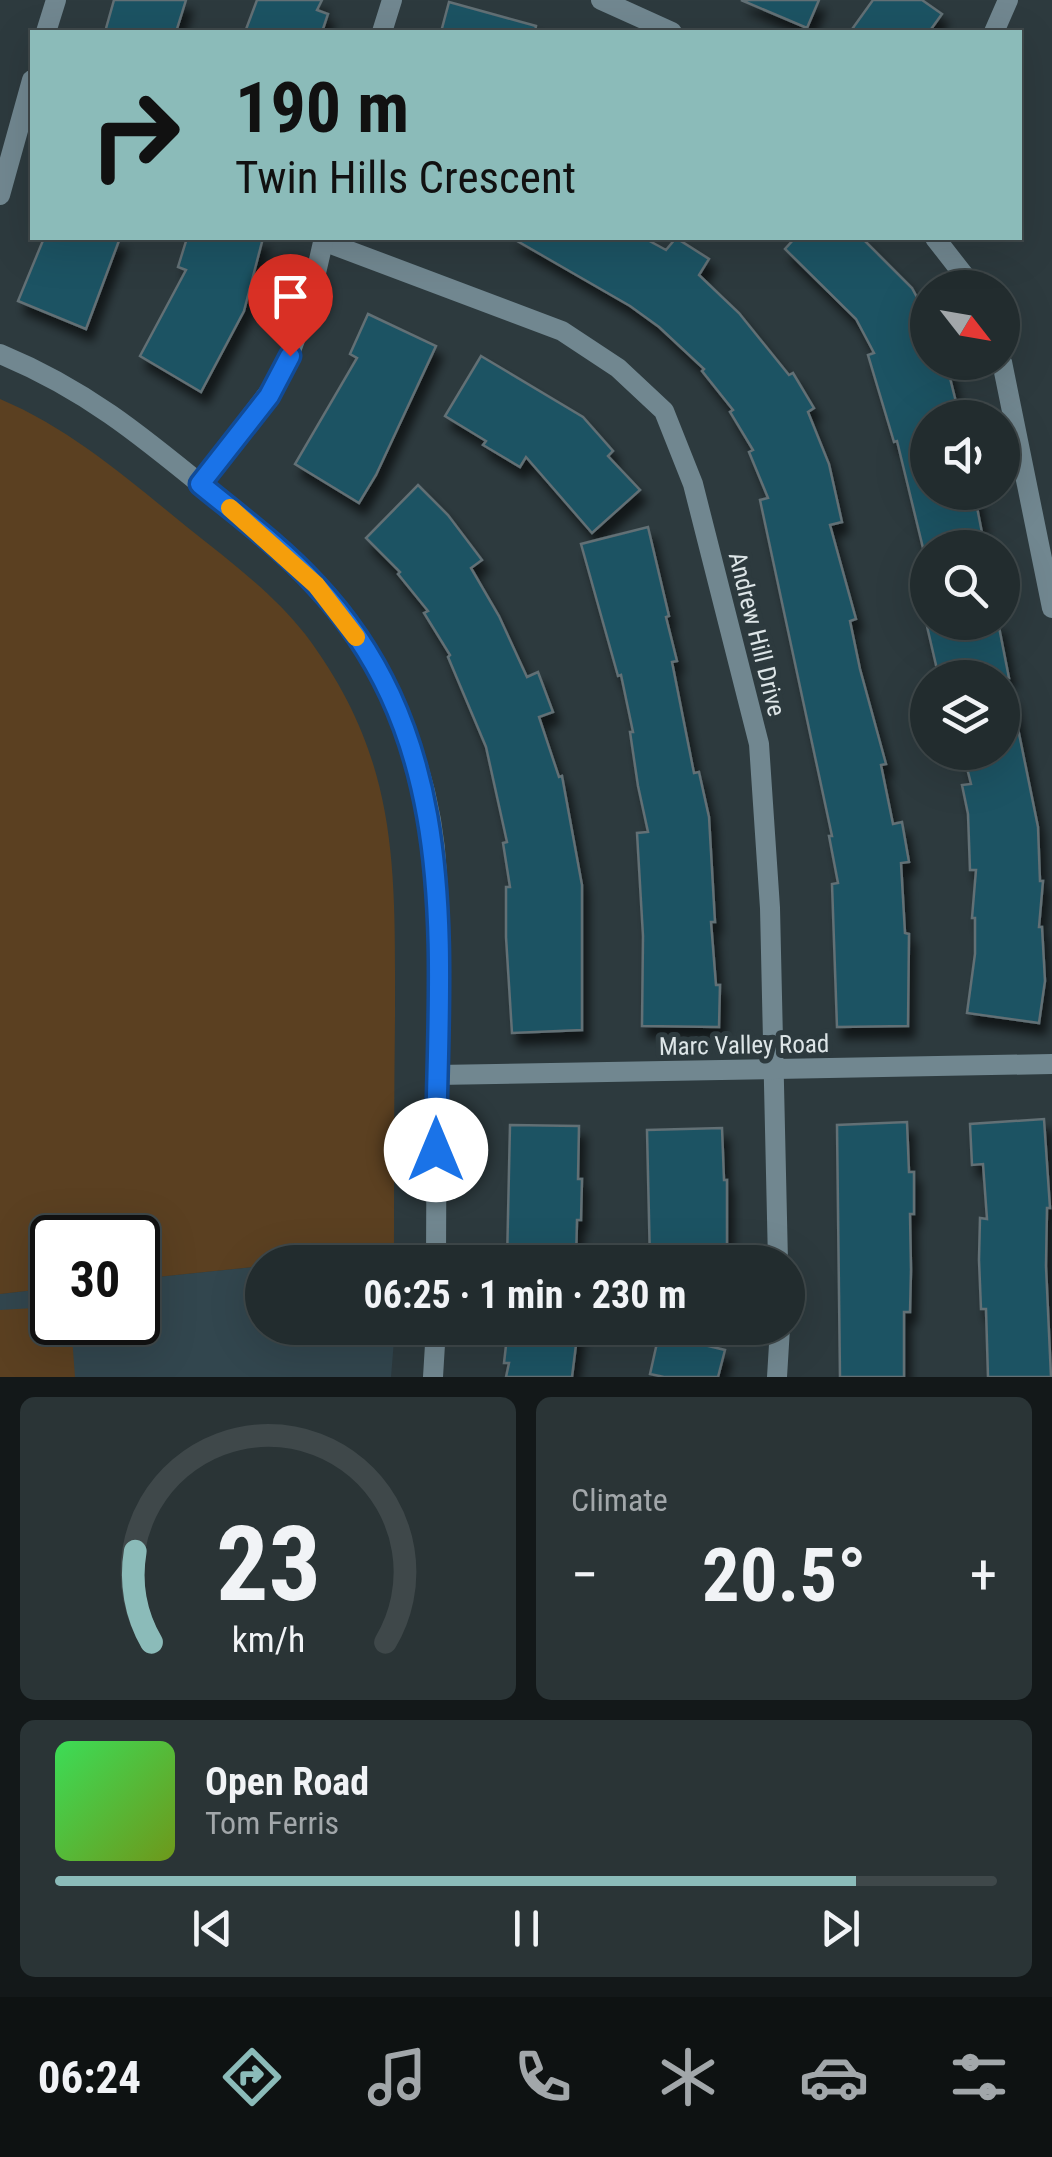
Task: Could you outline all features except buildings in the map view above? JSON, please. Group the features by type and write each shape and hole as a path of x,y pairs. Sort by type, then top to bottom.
{"street":[{"path":"47,30 56,0"},
{"path":"383,30 392,0"},
{"path":"601,0 668,30"},
{"path":"995,30 1008,0"},
{"path":"0,194 30,87"},
{"path":"200,484 282,376 310,299 324,240"},
{"name":"Andrew Hill Drive","path":"327,240 562,330 618,368 664,411 693,484 759,744 770,908 778,1245"},
{"path":"937,240 960,270"},
{"path":"0,354 82,394 200,484 316,585 364,648 399,714 425,792 437,872 436,1245"},
{"path":"1006,380 1052,608"},
{"name":"Marc Valley Road","path":"437,1075 1052,1064"},
{"path":"433,1377 435,1345"},
{"path":"778,1377 779,1345"}],"shaded area":[{"path":"0,399 51,425 98,456 234,564 305,634 336,680 359,726 375,771 392,863 395,963 394,1245 245,1245 245,1268 160,1277 160,1215 30,1215 30,1291 0,1294"},
{"path":"245,1268 245,1345 394,1345 391,1377 0,1377 0,1294 30,1291 30,1345 160,1345 160,1277"},
{"path":"30,1308 30,1345 73,1345 75,1377 0,1377 0,1310"}],"slow traffic":[{"path":"230,508 316,585 356,637"}],"route":[{"path":"290,356 269,396 200,484 287,556 344,619 382,679 411,744 425,792 437,872 436,1150"}]}
